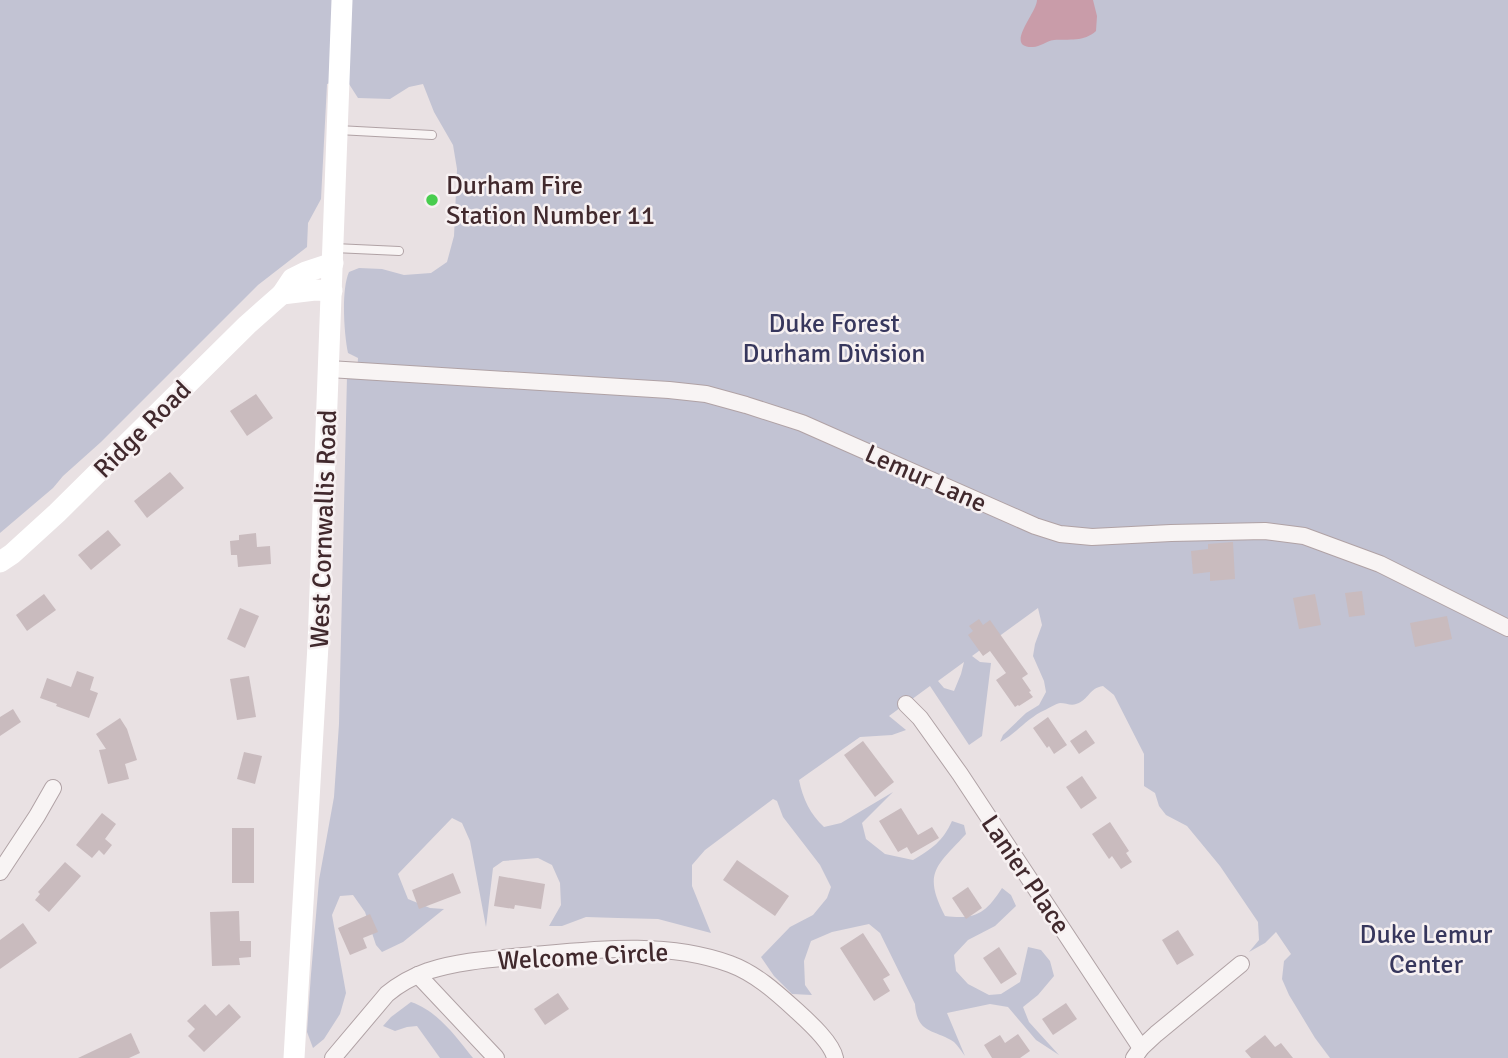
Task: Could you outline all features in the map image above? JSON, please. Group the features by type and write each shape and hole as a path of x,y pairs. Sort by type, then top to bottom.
{"street":[{"name":"West Cornwallis Road","path":"294,1058 318,645 342,0"},
{"name":"Ridge Road","path":"0,562 57,513 282,294 292,279 334,255"},
{"path":"282,294 332,291"},
{"name":"Lemur Lane","path":"329,369 706,394 802,424 1035,526 1060,534 1092,537 1265,531 1304,536 1380,564 1508,628"},
{"name":"Lanier Place","path":"906,704 920,718 960,774 1138,1053"},
{"path":"0,872 54,788"},
{"name":"Welcome Circle","path":"333,1058 387,994 418,975 450,964 613,949 679,951 727,963 757,978 807,1021 827,1042 835,1058"},
{"path":"1138,1053 1241,964"},
{"path":"418,975 496,1058"}],"lane":[{"path":"338,130 432,135"},
{"path":"334,255 399,251"}],"green space":[{"name":"Duke Forest Durham Division","path":"0,0 1508,0 1508,1058 1330,1058 1315,1038 1282,979 1284,961 1291,954 1276,932 1265,943 1249,952 1259,940 1258,922 1220,866 1187,826 1166,815 1159,806 1155,793 1144,786 1144,754 1114,695 1103,686 1076,704 1056,704 1033,717 1000,742 1003,735 1026,713 1039,705 1046,692 1033,656 1042,625 1038,608 972,656 980,662 991,663 982,736 969,745 930,686 889,716 906,730 892,735 860,737 799,780 808,806 824,827 841,823 893,792 862,823 866,839 885,854 913,860 936,844 952,821 964,825 966,834 941,862 934,879 934,889 945,916 965,917 979,913 1002,888 1011,895 1016,906 995,926 968,940 954,955 956,971 968,984 989,995 1001,994 1020,982 1028,947 1041,950 1050,961 1054,976 1038,995 1023,1007 1029,1022 1059,1055 1036,1040 1008,1007 990,1004 947,1013 965,1056 954,1042 928,1030 919,1021 915,1004 880,933 869,924 832,932 811,941 804,961 805,985 812,995 792,994 774,976 761,957 790,927 813,915 827,898 831,887 820,865 783,817 777,801 773,799 705,850 692,865 692,886 711,933 658,919 586,917 562,926 549,926 561,905 560,883 552,865 538,858 503,861 493,868 486,927 470,841 462,823 452,818 398,874 408,899 430,908 444,909 403,942 382,952 376,945 365,912 353,895 340,896 332,915 346,993 340,1014 324,1039 313,1048 307,1032 311,974 319,880 334,797 339,724 347,376 357,375 358,358 348,353 344,324 346,280 349,272 359,268 382,269 404,275 431,273 447,262 454,236 457,169 453,145 434,112 423,84 409,87 390,99 358,98 349,84 349,78 327,84 321,199 308,223 307,247 258,285 101,442 0,533","holes":["964,662 954,691 944,688 938,681"]},
{"path":"411,1002 438,1018 473,1058 440,1058 417,1026 395,1031 383,1026"}],"shaded area":[{"path":"1037,0 1093,0 1097,16 1096,31 1081,38 1054,40 1036,47 1025,46 1021,42 1021,36"}],"building":[{"path":"256,394 273,418 247,436 230,411"},
{"path":"170,472 184,488 147,518 134,501"},
{"path":"108,530 121,545 91,570 78,555"},
{"path":"256,533 257,547 270,546 271,564 238,567 237,555 231,555 230,541 239,540 239,535"},
{"path":"1233,542 1235,579 1210,581 1210,572 1193,574 1191,551 1208,549 1208,544"},
{"path":"1362,591 1365,615 1349,617 1345,593"},
{"path":"44,594 56,610 27,631 16,615"},
{"path":"1315,594 1321,625 1299,629 1293,598"},
{"path":"240,608 259,616 245,648 227,639"},
{"path":"1447,616 1452,639 1415,647 1410,623"},
{"path":"979,619 983,625 990,620 1028,674 1022,678 1033,697 1019,706 1015,707 996,680 1006,673 990,651 983,656 968,635 973,631 969,626"},
{"path":"77,671 94,677 90,690 98,693 89,718 40,698 47,678 71,687"},
{"path":"249,676 256,717 237,720 230,679"},
{"path":"13,709 21,722 0,736 0,717"},
{"path":"1048,717 1067,745 1054,754 1033,728"},
{"path":"120,718 127,729 137,760 125,764 129,779 108,784 99,750 106,749 96,734"},
{"path":"1086,730 1095,743 1079,754 1070,741"},
{"path":"863,741 894,782 875,797 844,755"},
{"path":"244,752 262,756 255,784 237,779"},
{"path":"1082,776 1097,798 1081,809 1066,787"},
{"path":"901,808 918,835 932,827 939,838 911,854 907,847 898,852 879,821"},
{"path":"102,813 116,824 105,839 112,845 104,855 99,850 92,858 76,845"},
{"path":"1110,822 1129,851 1126,853 1132,862 1121,869 1112,856 1109,859 1092,834"},
{"path":"232,828 254,828 254,883 232,883"},
{"path":"737,860 789,896 775,916 723,880"},
{"path":"65,862 81,876 49,912 35,900 40,894 38,892"},
{"path":"453,873 461,893 419,909 412,890"},
{"path":"499,876 545,884 541,909 515,905 514,909 494,906"},
{"path":"968,887 982,908 966,919 952,898"},
{"path":"239,911 240,941 251,941 251,957 239,958 240,965 212,966 210,912"},
{"path":"370,914 378,932 363,938 367,948 350,955 338,928"},
{"path":"23,923 37,943 0,969 0,940"},
{"path":"1178,930 1194,955 1177,965 1162,940"},
{"path":"863,933 890,975 883,979 890,991 874,1001 840,948"},
{"path":"999,947 1017,974 1001,984 983,958"},
{"path":"558,993 569,1009 545,1025 534,1009"},
{"path":"1066,1003 1077,1019 1053,1035 1042,1019"},
{"path":"205,1004 216,1016 229,1004 241,1017 204,1052 188,1036 195,1029 187,1021"},
{"path":"131,1033 140,1053 129,1058 78,1058"},
{"path":"1018,1034 1030,1051 1020,1058 992,1058 984,1045 1000,1035 1005,1043"},
{"path":"1265,1035 1275,1047 1281,1043 1293,1058 1251,1058 1245,1051"}],"place":[{"name":"Durham Fire Station Number 11","path":"432,200"}],"park label":[{"name":"Duke Lemur Center","path":"1426,948"}]}
